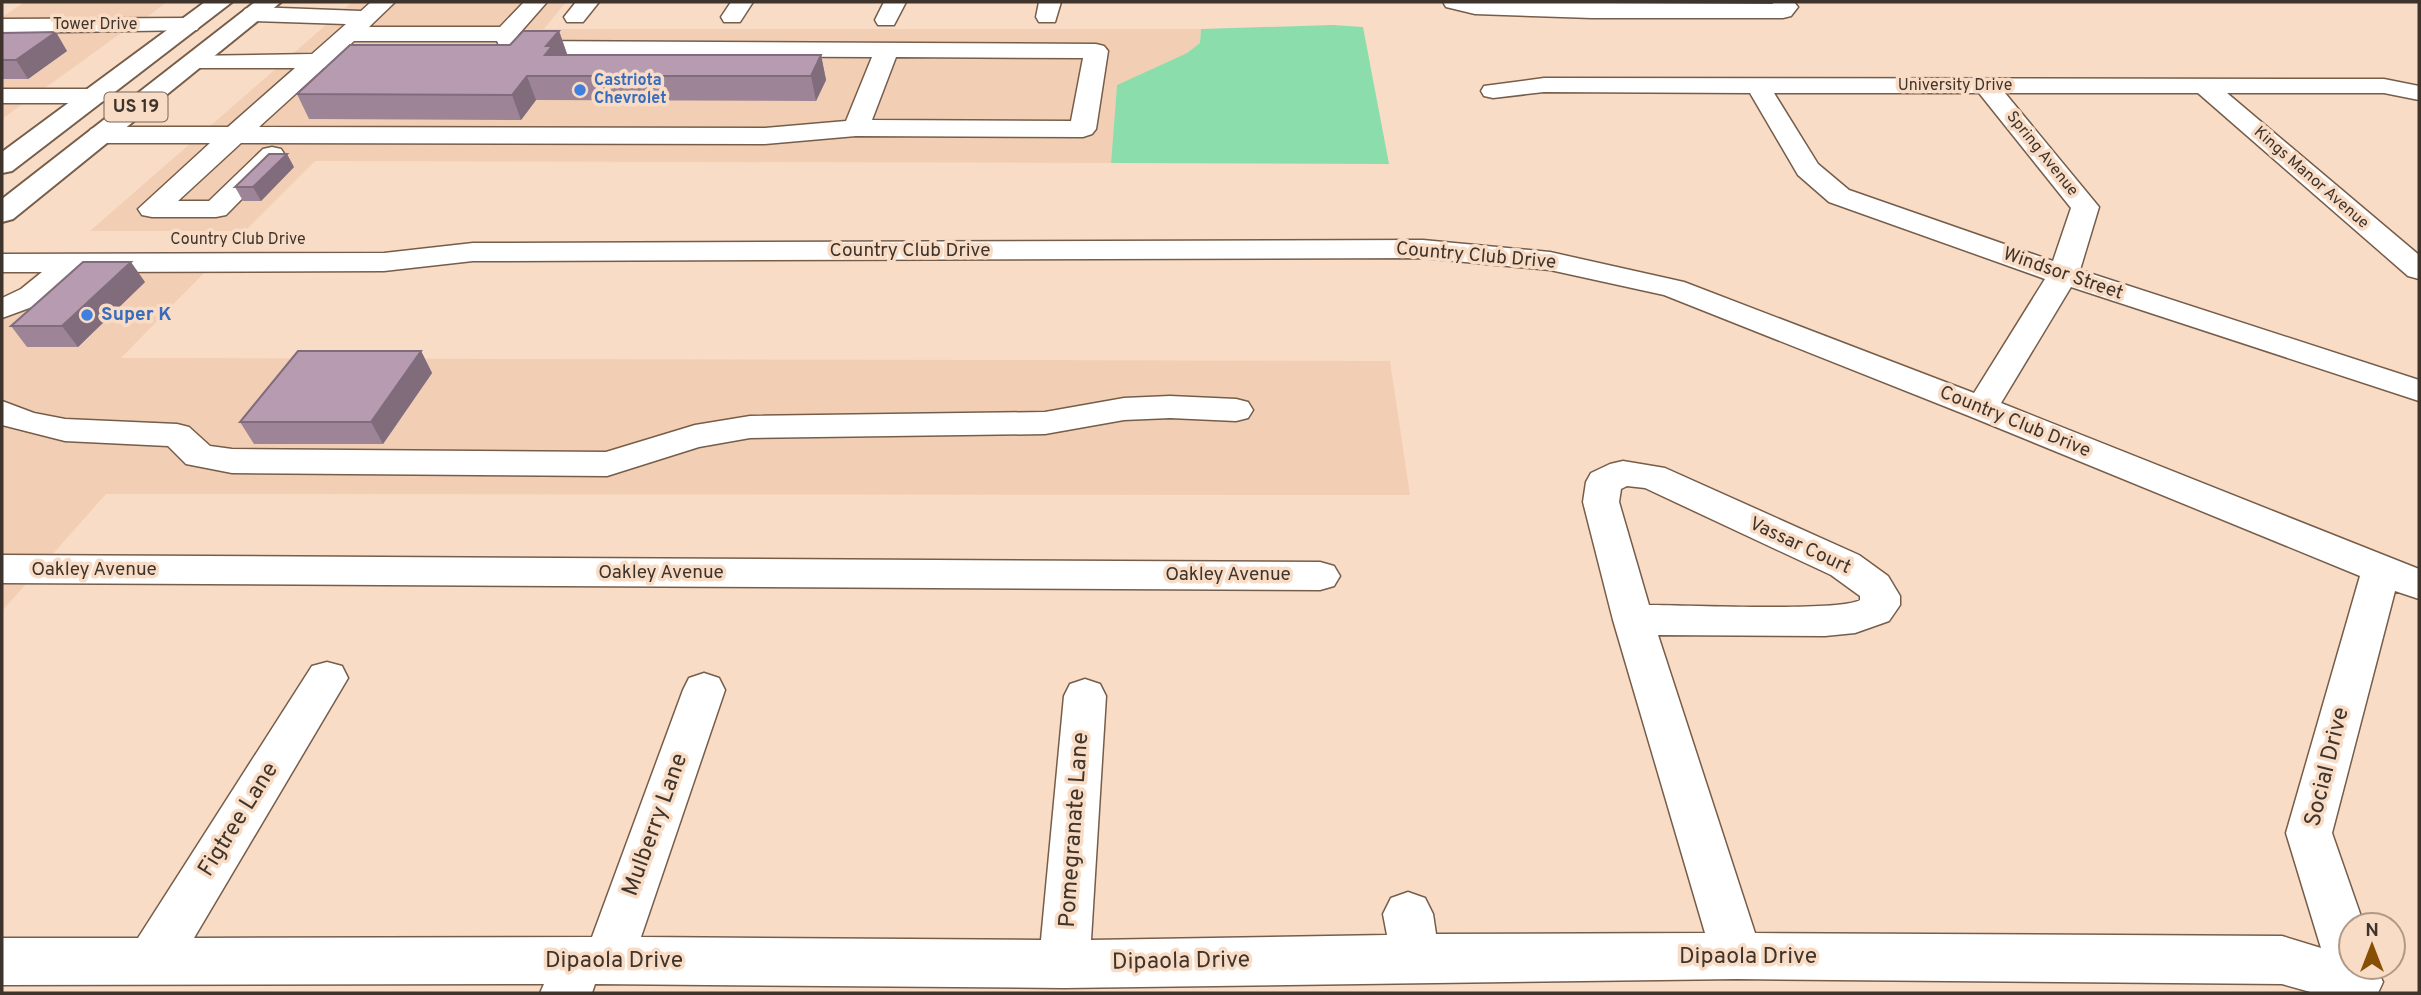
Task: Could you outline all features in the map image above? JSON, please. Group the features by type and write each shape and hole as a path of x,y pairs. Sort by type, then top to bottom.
{"highway":[{"name":"US 19","path":"9,160 220,2"},
{"name":"US 19","path":"2,213 194,61 256,6"},
{"path":"100,135 148,78 185,49 192,40 194,29 189,25"},
{"path":"2,186 15,175 9,160"}],"street":[{"path":"7,24 41,2"},
{"path":"7,24 130,16 150,2"},
{"path":"486,61 499,61 509,41 536,2"},
{"path":"1454,2 1475,6 1667,12 1783,11 1787,7 1783,2"},
{"path":"100,135 765,136 856,128 1083,129 1096,51 887,50 509,41 365,18 256,6"},
{"path":"293,135 216,209 152,209 365,18"},
{"name":"Tower Drive","path":"7,24 189,25"},
{"path":"856,128 887,50"},
{"path":"194,61 408,61"},
{"name":"University Drive","path":"1493,91 1544,85 2384,86 2418,93"},
{"name":"Windsor Street","path":"1758,86 1808,169 1839,196 2063,275 2419,391"},
{"name":"Kings Manor Avenue","path":"2204,86 2419,270"},
{"name":"Spring Avenue","path":"1981,408 2063,275 2085,207 1987,87"},
{"path":"2,96 95,96"},
{"name":"Country Club Drive","path":"2,240 396,241 473,251"},
{"path":"146,263 170,240"},
{"path":"239,262 260,241"},
{"name":"Country Club Drive","path":"2,263 384,262 473,251 1423,248 1550,261 1673,288 1981,408 2400,577"},
{"path":"2,310 32,296 71,263"},
{"path":"2,412 18,420 61,429 177,435 199,456 232,461 607,464 695,436 750,427 1045,423 1124,409 1170,407 1236,410"},
{"name":"Vassar Court","path":"1633,620 1857,618 1873,614 1880,605 1880,596 1874,586 1845,565 1652,477 1623,472 1604,482 1601,502 1633,620 1737,956"},
{"name":"Oakley Avenue","path":"2,569 1320,576"},
{"name":"Social Drive","path":"2337,918 2309,833 2400,577"},
{"name":"Figtree Lane","path":"151,963 327,678"},
{"name":"Mulberry Lane","path":"583,971 704,690"},
{"name":"Pomegranate Lane","path":"1064,964 1085,696"},
{"name":"Dipaola Drive","path":"2,962 583,971 1064,964 1411,936 1737,956 2282,960 2337,972"}],"shaded area":[{"path":"25,2 167,2 144,19 2,20 2,17"},
{"name":"Castriota Chevrolet","path":"352,2 566,2 544,29 1201,29 1200,43 1187,53 1117,85 1111,163 315,161 245,231 90,231"},
{"path":"2,31 124,31 2,119"},
{"path":"204,273 121,358 1390,361 1410,495 106,494 2,611 2,303 35,274"}],"green space":[{"path":"1333,25 1363,27 1389,164 1111,163 1117,85 1187,53 1200,43 1201,29"}],"building":[{"path":"523,31 559,31 546,46 552,46 545,55 821,55 811,76 527,76 512,95 297,94 350,45 510,45"},
{"path":"56,32 16,60 2,60 2,33"},
{"path":"269,154 287,154 253,187 235,187"},
{"path":"83,262 131,262 62,326 11,326"},
{"path":"298,351 421,351 371,422 240,422"}],"place":[{"name":"Castriota Chevrolet","path":"580,90"},
{"name":"Super K","path":"87,315"}]}
